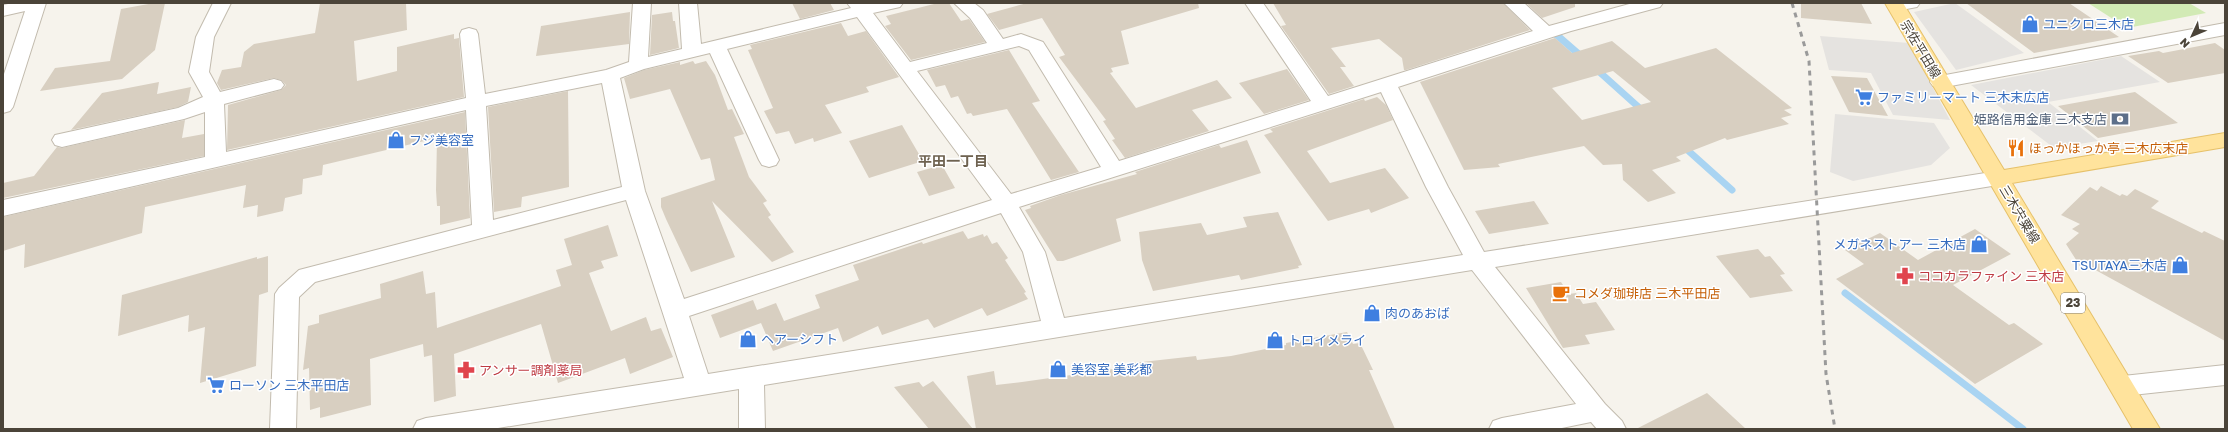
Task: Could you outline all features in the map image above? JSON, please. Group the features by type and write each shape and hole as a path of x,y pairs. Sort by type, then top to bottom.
{"main road":[{"name":"宗佐平田線","path":"1900,4 1940,82 1998,178"},
{"name":"三木宍粟線","path":"2147,429 2123,386 1998,178 2225,140"}],"street":[{"path":"3,11 35,3"},
{"path":"3,108 35,3"},
{"path":"215,161 216,130 214,100 199,72 205,37 222,3"},
{"path":"638,65 642,3"},
{"path":"688,3 692,53"},
{"path":"3,208 476,102 610,75 638,65 717,47 858,7 894,3"},
{"path":"963,3 977,14 998,46"},
{"path":"1254,3 1323,104"},
{"path":"1513,3 1546,33"},
{"path":"676,311 1113,169 1228,135 1546,33 1654,3"},
{"path":"858,7 1006,203 1034,252 1055,328"},
{"path":"1940,82 2225,29"},
{"path":"469,34 476,102 483,230"},
{"path":"904,69 1021,40 1036,46 1113,169"},
{"path":"717,47 769,160"},
{"path":"610,75 634,191 676,311 699,385"},
{"path":"1387,84 1438,187 1477,260 1596,411 1613,429"},
{"path":"62,140 184,113 214,100 274,85"},
{"path":"426,429 1998,178"},
{"path":"283,429 287,294 307,276 634,191"},
{"path":"2123,386 2225,375"},
{"path":"751,377 752,429"},
{"path":"1502,429 1596,411"}],"green space":[{"path":"2088,3 2189,3 2206,13 2127,28"}],"shaded area":[{"path":"1955,3 2024,53 1956,70 1914,12"},
{"path":"1820,36 1909,43 1950,120 1893,115 1871,73 1829,70"},
{"path":"2121,56 2160,82 2048,102 2098,141 2054,148 1971,85"},
{"path":"1835,114 1934,123 1950,148 1931,165 1853,181 1830,172"}],"building":[{"path":"154,3 165,3 155,50 122,79 40,91 55,68 110,61 121,9"},
{"path":"320,3 406,3 407,30 354,41 357,81 397,71 397,47 454,34 454,39 459,38 464,97 227,150 228,105 281,90 286,85 281,80 274,78 221,90 217,83 222,70 241,67 244,52 254,44 315,33"},
{"path":"792,3 830,3 834,10 800,19"},
{"path":"938,3 949,3 961,21 969,19 985,42 911,60 885,26 891,24 886,16"},
{"path":"1027,3 1198,3 1199,8 1121,31 1129,64 1111,68 1113,72 1110,73 1136,108 1217,80 1232,98 1192,110 1209,131 1125,158 1112,140 1115,139 1103,121 1106,120 1059,57 1065,55 1042,18 999,30 987,14"},
{"path":"1273,3 1503,3 1530,30 1406,70 1404,70 1402,58 1379,39 1331,48 1346,67 1340,67 1354,86 1329,94 1281,26 1286,25"},
{"path":"1526,3 1575,3 1575,7 1542,18"},
{"path":"1801,3 1861,3 1872,24 1801,18"},
{"path":"1966,3 2069,3 2119,37 2034,53"},
{"path":"630,12 629,44 536,56 541,26"},
{"path":"672,12 673,21 675,21 679,48 650,55 652,15"},
{"path":"841,23 848,36 866,31 899,77 866,87 869,92 825,105 842,133 814,142 813,138 795,144 789,131 776,134 764,111 773,108 748,50 752,49 750,45"},
{"path":"1555,38 1572,53 1612,41 1645,68 1716,48 1792,108 1784,110 1792,115 1781,118 1789,124 1727,140 1725,138 1676,157 1681,161 1652,170 1676,193 1648,202 1623,180 1622,164 1603,165 1584,146 1498,164 1500,167 1464,170 1420,82","holes":["1613,71 1651,102 1582,120 1552,88"]},
{"path":"2215,43 2225,50 2225,73 2168,83 2128,56 2159,51 2163,53"},
{"path":"1009,50 1040,101 1032,103 1079,172 1051,180 1007,109 973,116 971,113 967,114 958,96 951,98 945,85 936,87 927,70"},
{"path":"693,61 695,64 706,61 715,75 728,110 732,109 744,134 734,137 749,177 767,201 763,203 771,215 768,217 794,252 772,262 712,201 735,257 691,272 661,207 661,198 715,180 710,158 701,160 670,89 630,99 624,78 644,70 680,62 680,65"},
{"path":"1287,69 1309,100 1264,114 1239,83"},
{"path":"1831,76 1867,78 1888,116 1849,112"},
{"path":"159,82 157,94 191,87 188,102 178,107 71,130 102,93"},
{"path":"568,91 569,187 522,197 521,207 494,212 488,107"},
{"path":"2135,92 2178,123 2098,138 2058,106"},
{"path":"1377,97 1386,105 1393,120 1307,151 1330,183 1385,168 1409,198 1371,213 1369,209 1328,221 1264,135 1273,132 1270,129 1364,99 1365,101"},
{"path":"465,112 470,218 440,225 440,206 437,206 436,190 437,138 323,165 322,175 303,179 302,194 285,198 283,211 257,217 258,205 243,208 246,185 145,207 142,233 24,268 25,244 3,251 3,217"},
{"path":"185,120 182,138 204,134 204,156 3,198 3,183 34,176 57,147 62,148"},
{"path":"902,125 923,161 869,178 849,141"},
{"path":"1247,140 1261,173 1116,219 1121,241 1063,261 1057,261 1025,210 1031,208 1030,206 1061,195 1137,174 1135,172 1219,145 1221,148"},
{"path":"942,165 955,188 929,196 917,172"},
{"path":"2101,186 2120,196 2122,194 2127,196 2135,189 2159,201 2151,208 2202,233 2204,231 2225,241 2225,341 2090,267 2080,266 2066,244 2079,233 2072,229 2080,224 2061,215 2090,187 2097,191"},
{"path":"1534,201 1549,224 1489,234 1475,211"},
{"path":"1278,212 1302,265 1298,266 1299,268 1241,280 1239,275 1153,291 1142,260 1139,232 1201,223 1207,235 1247,227 1243,217"},
{"path":"608,225 618,256 601,261 604,268 589,273 611,331 646,317 651,331 661,328 673,357 630,374 625,358 558,383 541,324 454,354 456,396 434,402 432,355 424,357 423,344 370,359 371,405 320,418 320,407 310,410 309,368 303,370 308,326 319,323 319,315 381,298 380,284 423,271 426,294 435,292 437,328 561,286 556,270 572,265 564,239"},
{"path":"1975,229 2011,254 1953,285 2009,325 2014,323 2043,344 1975,384 1836,279 1864,264 1845,250 1880,233 1918,260"},
{"path":"963,231 968,239 983,234 984,237 987,235 992,244 997,242 1008,258 1005,260 1026,292 1024,293 1028,299 987,316 982,308 934,328 928,319 882,335 878,326 843,342 838,328 773,351 761,323 720,338 711,315 753,300 757,310 776,303 784,321 820,308 815,295 859,280 853,265 922,242 923,244"},
{"path":"1758,249 1765,257 1770,256 1785,274 1780,275 1793,291 1750,298 1716,256"},
{"path":"268,256 268,292 259,295 256,366 200,383 205,327 188,332 189,315 118,336 122,295 257,257 257,259"},
{"path":"1561,282 1569,294 1576,293 1583,304 1596,302 1615,330 1585,335 1590,344 1563,348 1526,288"},
{"path":"1347,332 1353,344 1360,343 1373,370 1369,370 1395,429 976,429 967,376 994,371 996,385 1022,382 1134,366 1133,363 1196,356 1197,360 1231,356 1286,345 1286,343"},
{"path":"933,381 973,429 929,429 894,387 919,382 923,387"},
{"path":"1707,393 1746,429 1636,429"}],"waterway":[{"path":"1551,30 1582,57"},
{"path":"1595,68 1644,112"},
{"path":"1683,146 1732,190"},
{"path":"1845,293 2023,429"}],"railway":[{"path":"1792,3 1809,61 1826,374 1835,429"}],"place":[{"name":"ユニクロ三木店","path":"2030,24"},
{"name":"ファミリーマート 三木末広店","path":"1864,97"},
{"name":"姫路信用金庫 三木支店","path":"2120,119"},
{"name":"フジ美容室","path":"396,140"},
{"name":"ほっかほっか亭 三木広末店","path":"2016,148"},
{"name":"メガネストアー 三木店","path":"1979,244"},
{"name":"TSUTAYA三木店","path":"2180,265"},
{"name":"ココカラファイン 三木店","path":"1905,276"},
{"name":"コメダ珈琲店 三木平田店","path":"1561,293"},
{"name":"肉のあおば","path":"1372,313"},
{"name":"ヘアーシフト","path":"748,339"},
{"name":"トロイメライ","path":"1275,340"},
{"name":"美容室 美彩都","path":"1058,369"},
{"name":"アンサー調剤薬局","path":"466,370"},
{"name":"ローソン 三木平田店","path":"216,385"}],"district":[{"name":"平田一丁目","path":"953,161"}]}
